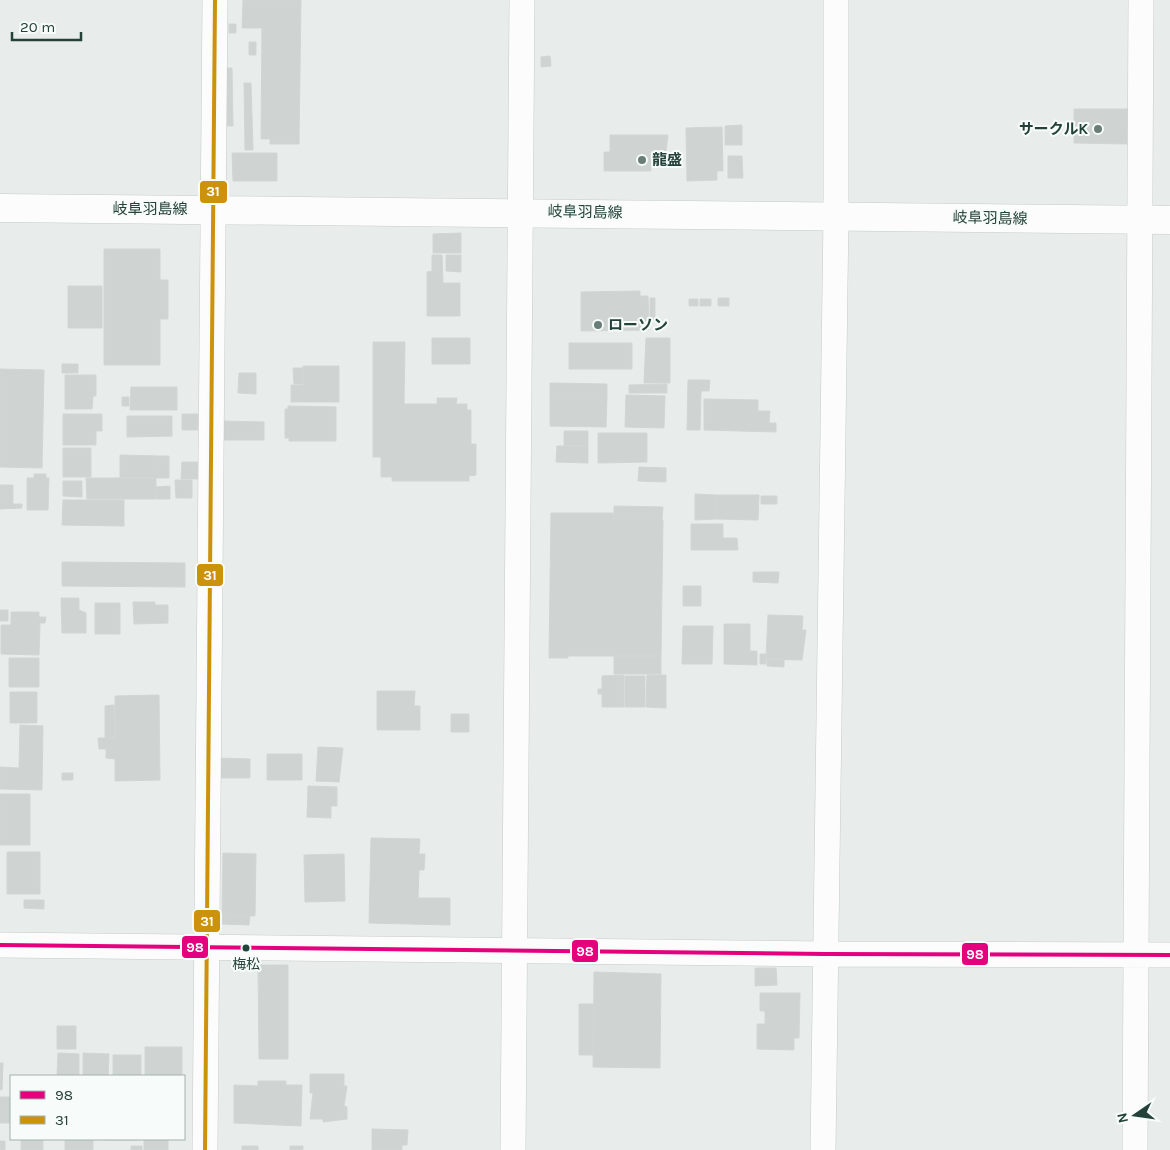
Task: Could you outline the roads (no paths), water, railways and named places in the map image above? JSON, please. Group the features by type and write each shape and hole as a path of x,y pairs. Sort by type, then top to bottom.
{"main road":[{"name":"岐阜羽島線","path":"0,208 836,215 1170,220"}],"street":[{"path":"205,1150 215,0"},
{"path":"513,1150 522,0"},
{"path":"824,1150 824,954 836,215 836,0"},
{"path":"1135,1150 1138,220 1141,0"},
{"path":"0,945 824,954 1170,955"}],"place":[{"name":"サークルK","path":"1098,129"},
{"name":"龍盛","path":"642,160"},
{"name":"ローソン","path":"598,325"},
{"name":"梅松","path":"246,948"}]}
